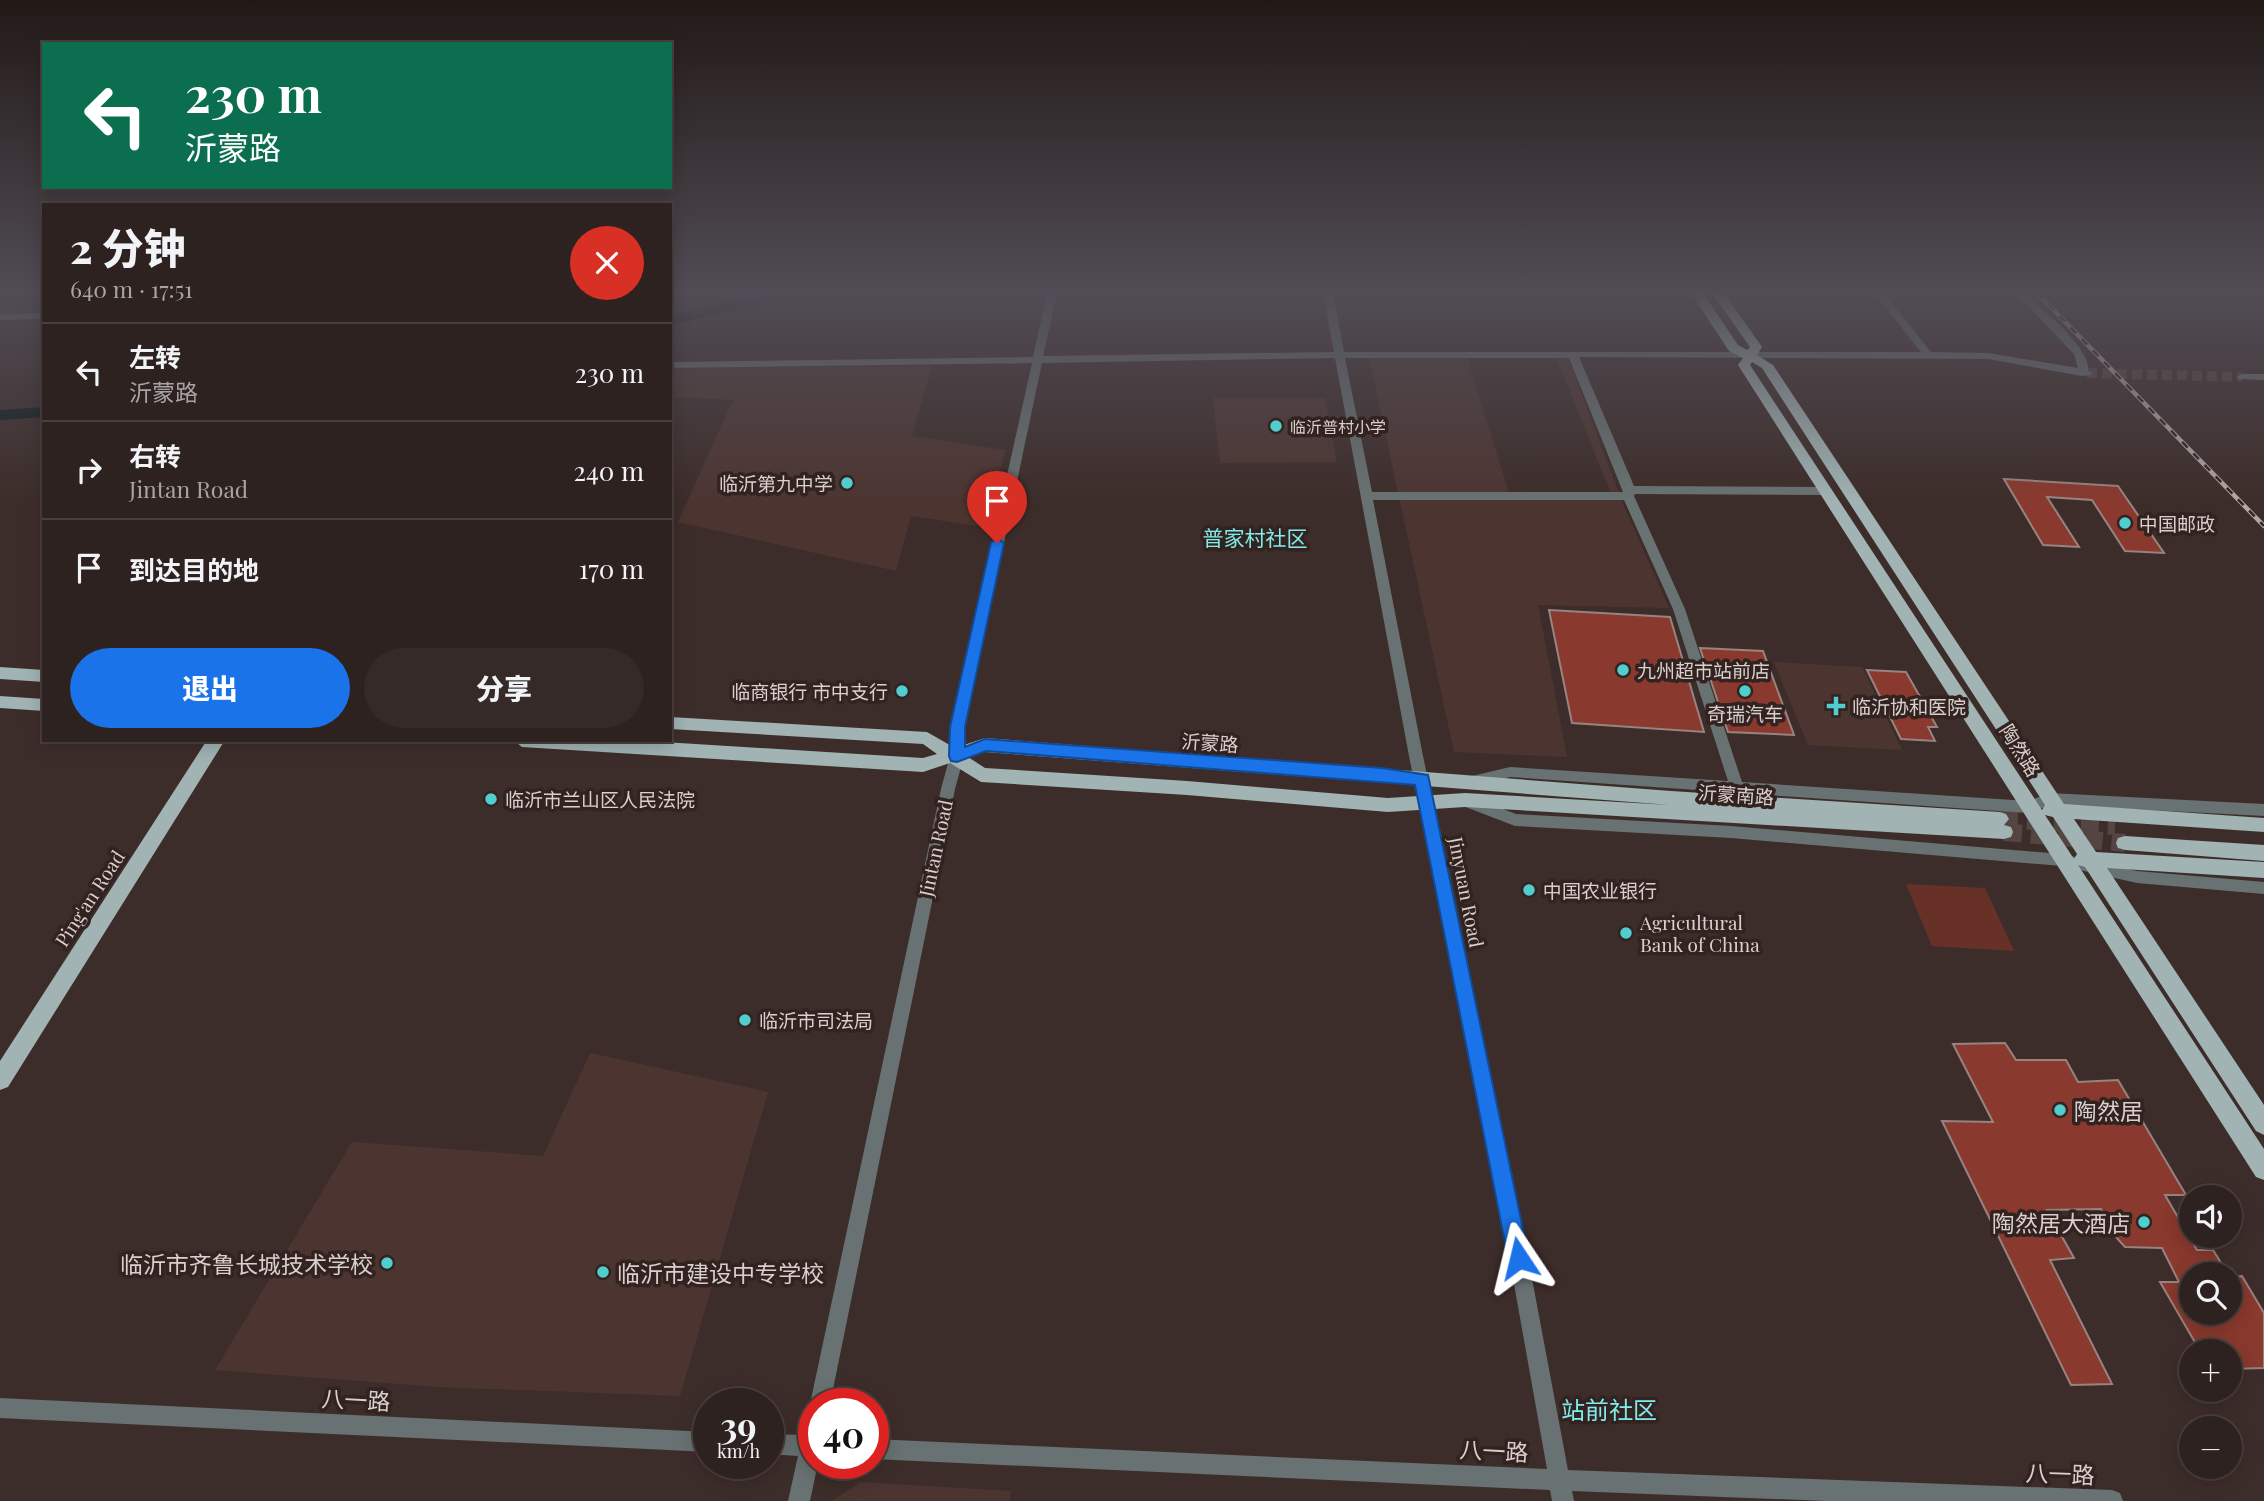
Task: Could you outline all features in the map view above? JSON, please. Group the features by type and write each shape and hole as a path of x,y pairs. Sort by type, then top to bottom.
{"main road":[{"name":"陶然路","path":"1745,363 2062,860 2264,1169"},
{"name":"陶然路","path":"1763,363 1767,365 2264,1124"},
{"path":"0,673 42,676"},
{"path":"0,702 42,705"},
{"path":"672,723 927,738 957,756 981,775 1187,788 1388,805 1428,805 1463,792"},
{"name":"Ping'an Road","path":"0,1080 215,742"},
{"name":"沂蒙路","path":"554,742 923,765 985,745 1382,774 1422,779 1463,792"},
{"name":"沂蒙南路","path":"1463,792 2002,826"},
{"path":"2028,807 2054,805 2264,825"},
{"path":"2115,826 2264,837"},
{"path":"2126,844 2264,853"},
{"path":"2062,860 2093,865 2264,870"}],"street":[{"path":"672,365 789,363"},
{"name":"Jintan Road","path":"823,1388 957,756 958,727 1036,363"},
{"name":"Jinyuan Road","path":"1342,363 1360,467 1505,1183 1563,1501"},
{"path":"1576,363 1678,609 1737,788"},
{"path":"2028,363 2084,373 2083,363"},
{"path":"2242,377 2264,377"},
{"path":"1368,496 1825,491"},
{"path":"1463,792 1510,772 2028,807"},
{"path":"1463,792 1515,820 1731,832 2062,860"},
{"path":"2054,805 2264,810"},
{"path":"2093,865 2170,882 2264,888"},
{"name":"八一路","path":"0,1408 693,1440"},
{"name":"八一路","path":"889,1450 2112,1501"},
{"path":"799,1501 804,1479"}],"shaded area":[{"path":"1370,363 1469,363 1510,496 1612,496 1558,363 1570,363 1622,502 1669,608 1538,605 1567,757 1454,752"},
{"name":"临沂第九中学","path":"932,366 912,436 1006,450 985,527 911,516 896,571 678,522 733,400 672,397 672,368"},
{"path":"1213,398 1325,398 1337,462 1220,463"},
{"name":"临沂协和医院","path":"1774,662 1862,667 1902,750 1808,745"},
{"path":"1906,884 1985,888 2014,951 1932,946"},
{"path":"590,1053 768,1092 680,1396 439,1387 215,1370 352,1142 543,1156"},
{"path":"860,1482 1011,1491 1010,1501 832,1501"}],"building":[{"name":"中国邮政","path":"2004,479 2118,486 2164,553 2125,551 2092,500 2047,497 2079,547 2043,545"},
{"name":"九州超市站前店","path":"1549,610 1670,617 1704,732 1572,723"},
{"name":"奇瑞汽车","path":"1700,648 1763,651 1794,735 1728,732"},
{"path":"1867,670 1906,672 1937,727 1928,727 1935,741 1901,739"},
{"name":"陶然居大酒店","path":"2005,1043 2016,1060 2066,1060 2078,1082 2118,1080 2180,1185 2179,1195 2165,1195 2179,1219 2179,1248 2213,1250 2220,1262 2179,1262 2179,1282 2162,1248 2125,1247 2113,1234 2101,1209 2047,1210 2074,1258 2050,1260 2112,1384 2071,1385 1942,1121 1993,1122 1953,1044"},
{"name":"陶然居大酒店","path":"2242,1276 2264,1313 2264,1368 2242,1369 2242,1339 2193,1339 2185,1325 2242,1325"},
{"name":"陶然居大酒店","path":"2160,1282 2179,1282 2179,1315"}],"waterway":[{"path":"0,415 42,412"}],"tunnel":[{"path":"2087,373 2242,377"},
{"path":"2000,819 2115,826"},
{"path":"2004,832 2125,843"}],"railway":[{"path":"2105,363 2264,526"}],"place":[{"name":"临沂普村小学","path":"1276,426"},
{"name":"临沂第九中学","path":"847,483"},
{"name":"中国邮政","path":"2125,523"},
{"name":"九州超市站前店","path":"1623,670"},
{"name":"临商银行 市中支行","path":"902,691"},
{"name":"奇瑞汽车","path":"1745,691"},
{"name":"临沂协和医院","path":"1836,706"},
{"name":"临沂市兰山区人民法院","path":"491,799"},
{"name":"中国农业银行","path":"1529,890"},
{"name":"Agricultural Bank of China","path":"1626,933"},
{"name":"临沂市司法局","path":"745,1020"},
{"name":"陶然居","path":"2060,1110"},
{"name":"陶然居大酒店","path":"2144,1222"},
{"name":"临沂市齐鲁长城技术学校","path":"387,1263"},
{"name":"临沂市建设中专学校","path":"603,1272"}],"district":[{"name":"普家村社区","path":"1255,537"},
{"name":"站前社区","path":"1609,1409"}],"route":[{"path":"997,543 958,727 957,756 985,745 1422,779 1519,1258"}]}
